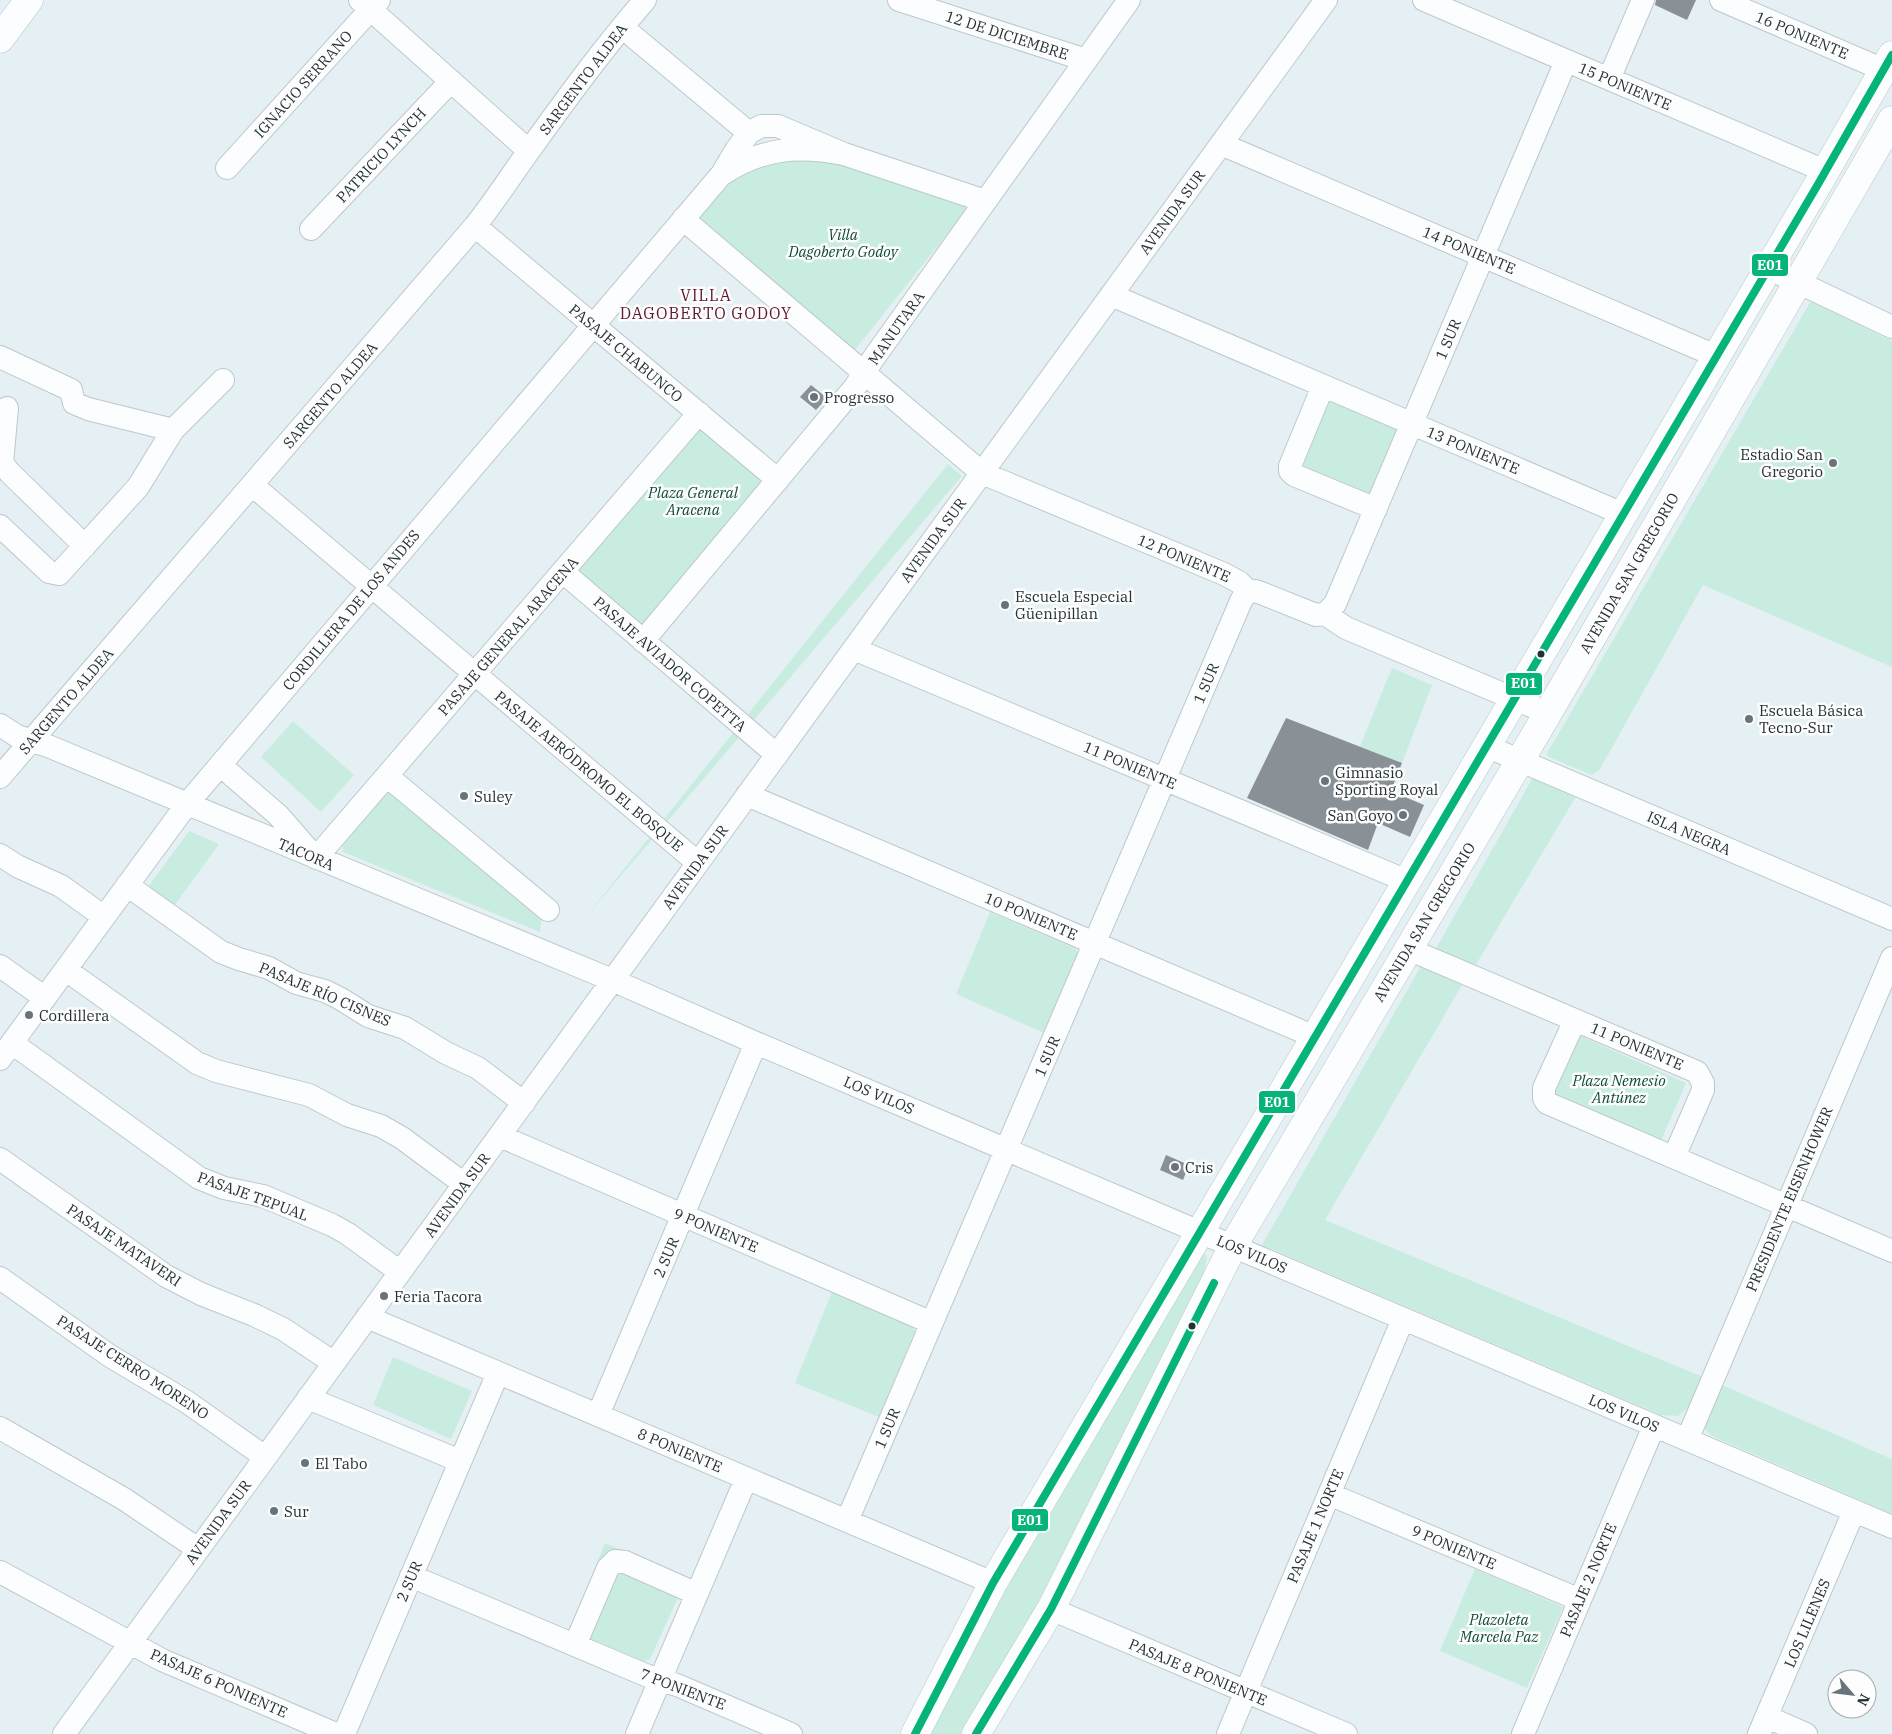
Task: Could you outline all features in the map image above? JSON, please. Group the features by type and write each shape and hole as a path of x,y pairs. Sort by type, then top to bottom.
{"main road":[{"path":"0,39 29,0"},
{"path":"915,1734 993,1583 1888,62"},
{"name":"AVENIDA SAN GREGORIO","path":"976,1734 1051,1609 1233,1246 1548,713 1892,120"}],"street":[{"name":"SARGENTO ALDEA","path":"0,777 475,226 529,150 622,27 645,0"},
{"name":"12 DE DICIEMBRE","path":"899,0 1086,60"},
{"name":"MANUTARA","path":"643,641 855,387 1129,0"},
{"name":"AVENIDA SUR","path":"64,1734 1326,0"},
{"name":"15 PONIENTE","path":"1424,0 1825,171"},
{"path":"1609,79 1643,0"},
{"name":"16 PONIENTE","path":"1721,0 1888,62"},
{"path":"370,3 451,81 529,150"},
{"name":"IGNACIO SERRANO","path":"227,168 370,3"},
{"path":"622,27 750,133 761,126 778,126 844,154 985,201"},
{"name":"1 SUR","path":"1326,614 1335,604 1566,61"},
{"name":"PATRICIO LYNCH","path":"311,229 451,81"},
{"name":"CORDILLERA DE LOS ANDES","path":"6,1051 187,804 722,175 732,156 750,133"},
{"name":"14 PONIENTE","path":"1221,144 1716,356"},
{"name":"CORDILLERA DE LOS ANDES","path":"722,175 737,165 765,154 795,148 816,149 844,154"},
{"name":"12 PONIENTE","path":"683,219 982,473 1224,574 1250,592 1261,593 1316,615 1326,614 1346,628 1548,713"},
{"name":"PASAJE CHABUNCO","path":"475,226 778,480"},
{"path":"1768,268 1892,327"},
{"name":"13 PONIENTE","path":"1111,295 1623,514"},
{"path":"0,357 71,390 74,403 88,409 173,430"},
{"path":"0,527 50,572 59,574 138,487 173,430 223,380"},
{"path":"1323,386 1290,466 1290,471 1294,475 1376,509"},
{"path":"7,408 2,463 85,546"},
{"name":"PASAJE GENERAL ARACENA","path":"316,858 699,414"},
{"name":"PASAJE AERÓDROMO EL BOSQUE","path":"252,485 698,863"},
{"name":"PASAJE AVIADOR COPETTA","path":"562,572 776,755"},
{"name":"1 SUR","path":"847,1521 1241,601 1250,592"},
{"name":"11 PONIENTE","path":"854,649 1407,881"},
{"name":"TACORA","path":"0,725 9,732 48,746 612,980"},
{"name":"ISLA NEGRA","path":"1486,746 1891,918"},
{"path":"220,765 278,815 316,858"},
{"path":"387,776 548,910"},
{"name":"10 PONIENTE","path":"747,795 1315,1036"},
{"path":"0,855 17,866 61,886 104,917"},
{"name":"PASAJE RÍO CISNES","path":"127,885 221,952 238,960 268,968 296,983 325,991 368,1016 405,1028 446,1053 478,1068 524,1102"},
{"name":"11 PONIENTE","path":"1408,950 1697,1072 1701,1077 1703,1090 1674,1158"},
{"name":"PRESIDENTE EISENHOWER","path":"1687,1440 1892,958"},
{"path":"0,966 44,998"},
{"path":"66,970 198,1063 216,1071 309,1095 348,1115 381,1126 402,1138 464,1184"},
{"name":"LOS VILOS","path":"612,980 1892,1527"},
{"name":"11 PONIENTE","path":"1575,1020 1544,1088 1544,1098 1547,1103 1892,1251"},
{"name":"2 SUR","path":"598,1416 756,1043"},
{"name":"PASAJE TEPUAL","path":"6,1051 199,1178 224,1188 262,1196 332,1225 348,1234 400,1272"},
{"name":"9 PONIENTE","path":"500,1136 932,1323"},
{"name":"PASAJE MATAVERI","path":"0,1159 166,1276 201,1294 283,1329 334,1363"},
{"name":"PASAJE CERRO MORENO","path":"0,1278 110,1356 187,1402 266,1457"},
{"name":"8 PONIENTE","path":"367,1317 993,1583"},
{"name":"PASAJE 1 NORTE","path":"1228,1734 1403,1319"},
{"name":"2 SUR","path":"344,1734 498,1373"},
{"path":"308,1398 460,1461"},
{"name":"PASAJE 2 NORTE","path":"1524,1734 1654,1426"},
{"path":"0,1428 124,1499 198,1550"},
{"path":"638,1734 746,1478"},
{"name":"9 PONIENTE","path":"1329,1494 1580,1600"},
{"name":"LOS LILENES","path":"1763,1726 1854,1511"},
{"path":"575,1645 608,1568 615,1561 625,1562 697,1594"},
{"name":"PASAJE 6 PONIENTE","path":"0,1572 162,1660 336,1734"},
{"name":"7 PONIENTE","path":"411,1576 792,1734"},
{"name":"PASAJE 8 PONIENTE","path":"1051,1609 1346,1734"},
{"path":"1763,1726 1806,1734"}],"green space":[{"name":"Villa Dagoberto Godoy","path":"786,158 841,164 872,172 968,208 854,351 697,220 729,183 750,171"},
{"path":"1811,301 1892,341 1892,667 1703,585 1600,769 1592,775 1551,758 1546,755"},
{"path":"1333,396 1393,422 1397,433 1369,495 1296,466 1323,401"},
{"name":"Plaza General Aracena","path":"701,424 767,481 644,626 577,571"},
{"path":"948,464 962,476 584,919"},
{"path":"1392,668 1432,685 1402,763 1360,746"},
{"path":"293,721 354,775 321,812 261,757"},
{"path":"1535,774 1578,793 1475,966 1435,950"},
{"path":"391,786 542,916 540,932 343,852 342,844"},
{"path":"189,831 219,844 174,906 145,891"},
{"path":"990,912 1076,949 1078,956 1044,1033 956,994"},
{"path":"1421,966 1462,985 1325,1220 1703,1377 1689,1407 1678,1416 1661,1415 1262,1245"},
{"name":"Plaza Nemesio Antúnez","path":"1578,1035 1686,1083 1660,1143 1552,1095"},
{"path":"1203,1252 1207,1257 1204,1275 1195,1297 1034,1611 961,1734 924,1734 1004,1581"},
{"path":"832,1292 911,1324 915,1331 879,1417 795,1383"},
{"path":"393,1357 472,1391 451,1439 373,1405"},
{"path":"1717,1383 1892,1459 1892,1514 1712,1436 1704,1428"},
{"path":"605,1543 687,1578 650,1659 644,1661 570,1630"},
{"name":"Plazoleta Marcela Paz","path":"1475,1569 1563,1607 1527,1688 1440,1651"}],"building":[{"path":"1656,0 1696,0 1687,20 1655,5"},
{"name":"Progresso","path":"811,385 827,398 816,410 800,397"},
{"name":"Gimnasio Sporting Royal","path":"1286,718 1402,763 1391,791 1424,805 1410,837 1378,823 1368,850 1247,798"},
{"name":"Cris","path":"1166,1155 1189,1165 1183,1180 1160,1170"}],"transit line":[{"name":"E01","path":"915,1734 993,1583 1817,186 1892,55"},
{"name":"E01","path":"976,1734 1051,1609 1214,1283"}],"place":[{"name":"Progresso","path":"814,397"},
{"name":"Estadio San Gregorio","path":"1833,463"},
{"name":"Escuela Especial Güenipillan","path":"1005,605"},
{"name":"Escuela Básica Tecno-Sur","path":"1749,719"},
{"name":"Gimnasio Sporting Royal","path":"1325,781"},
{"name":"Suley","path":"464,796"},
{"name":"San Goyo","path":"1403,815"},
{"name":"Cordillera","path":"29,1015"},
{"name":"Cris","path":"1175,1167"},
{"name":"Feria Tacora","path":"384,1296"},
{"name":"El Tabo","path":"305,1463"},
{"name":"Sur","path":"274,1511"}],"district":[{"name":"VILLA DAGOBERTO GODOY","path":"706,304"}]}
